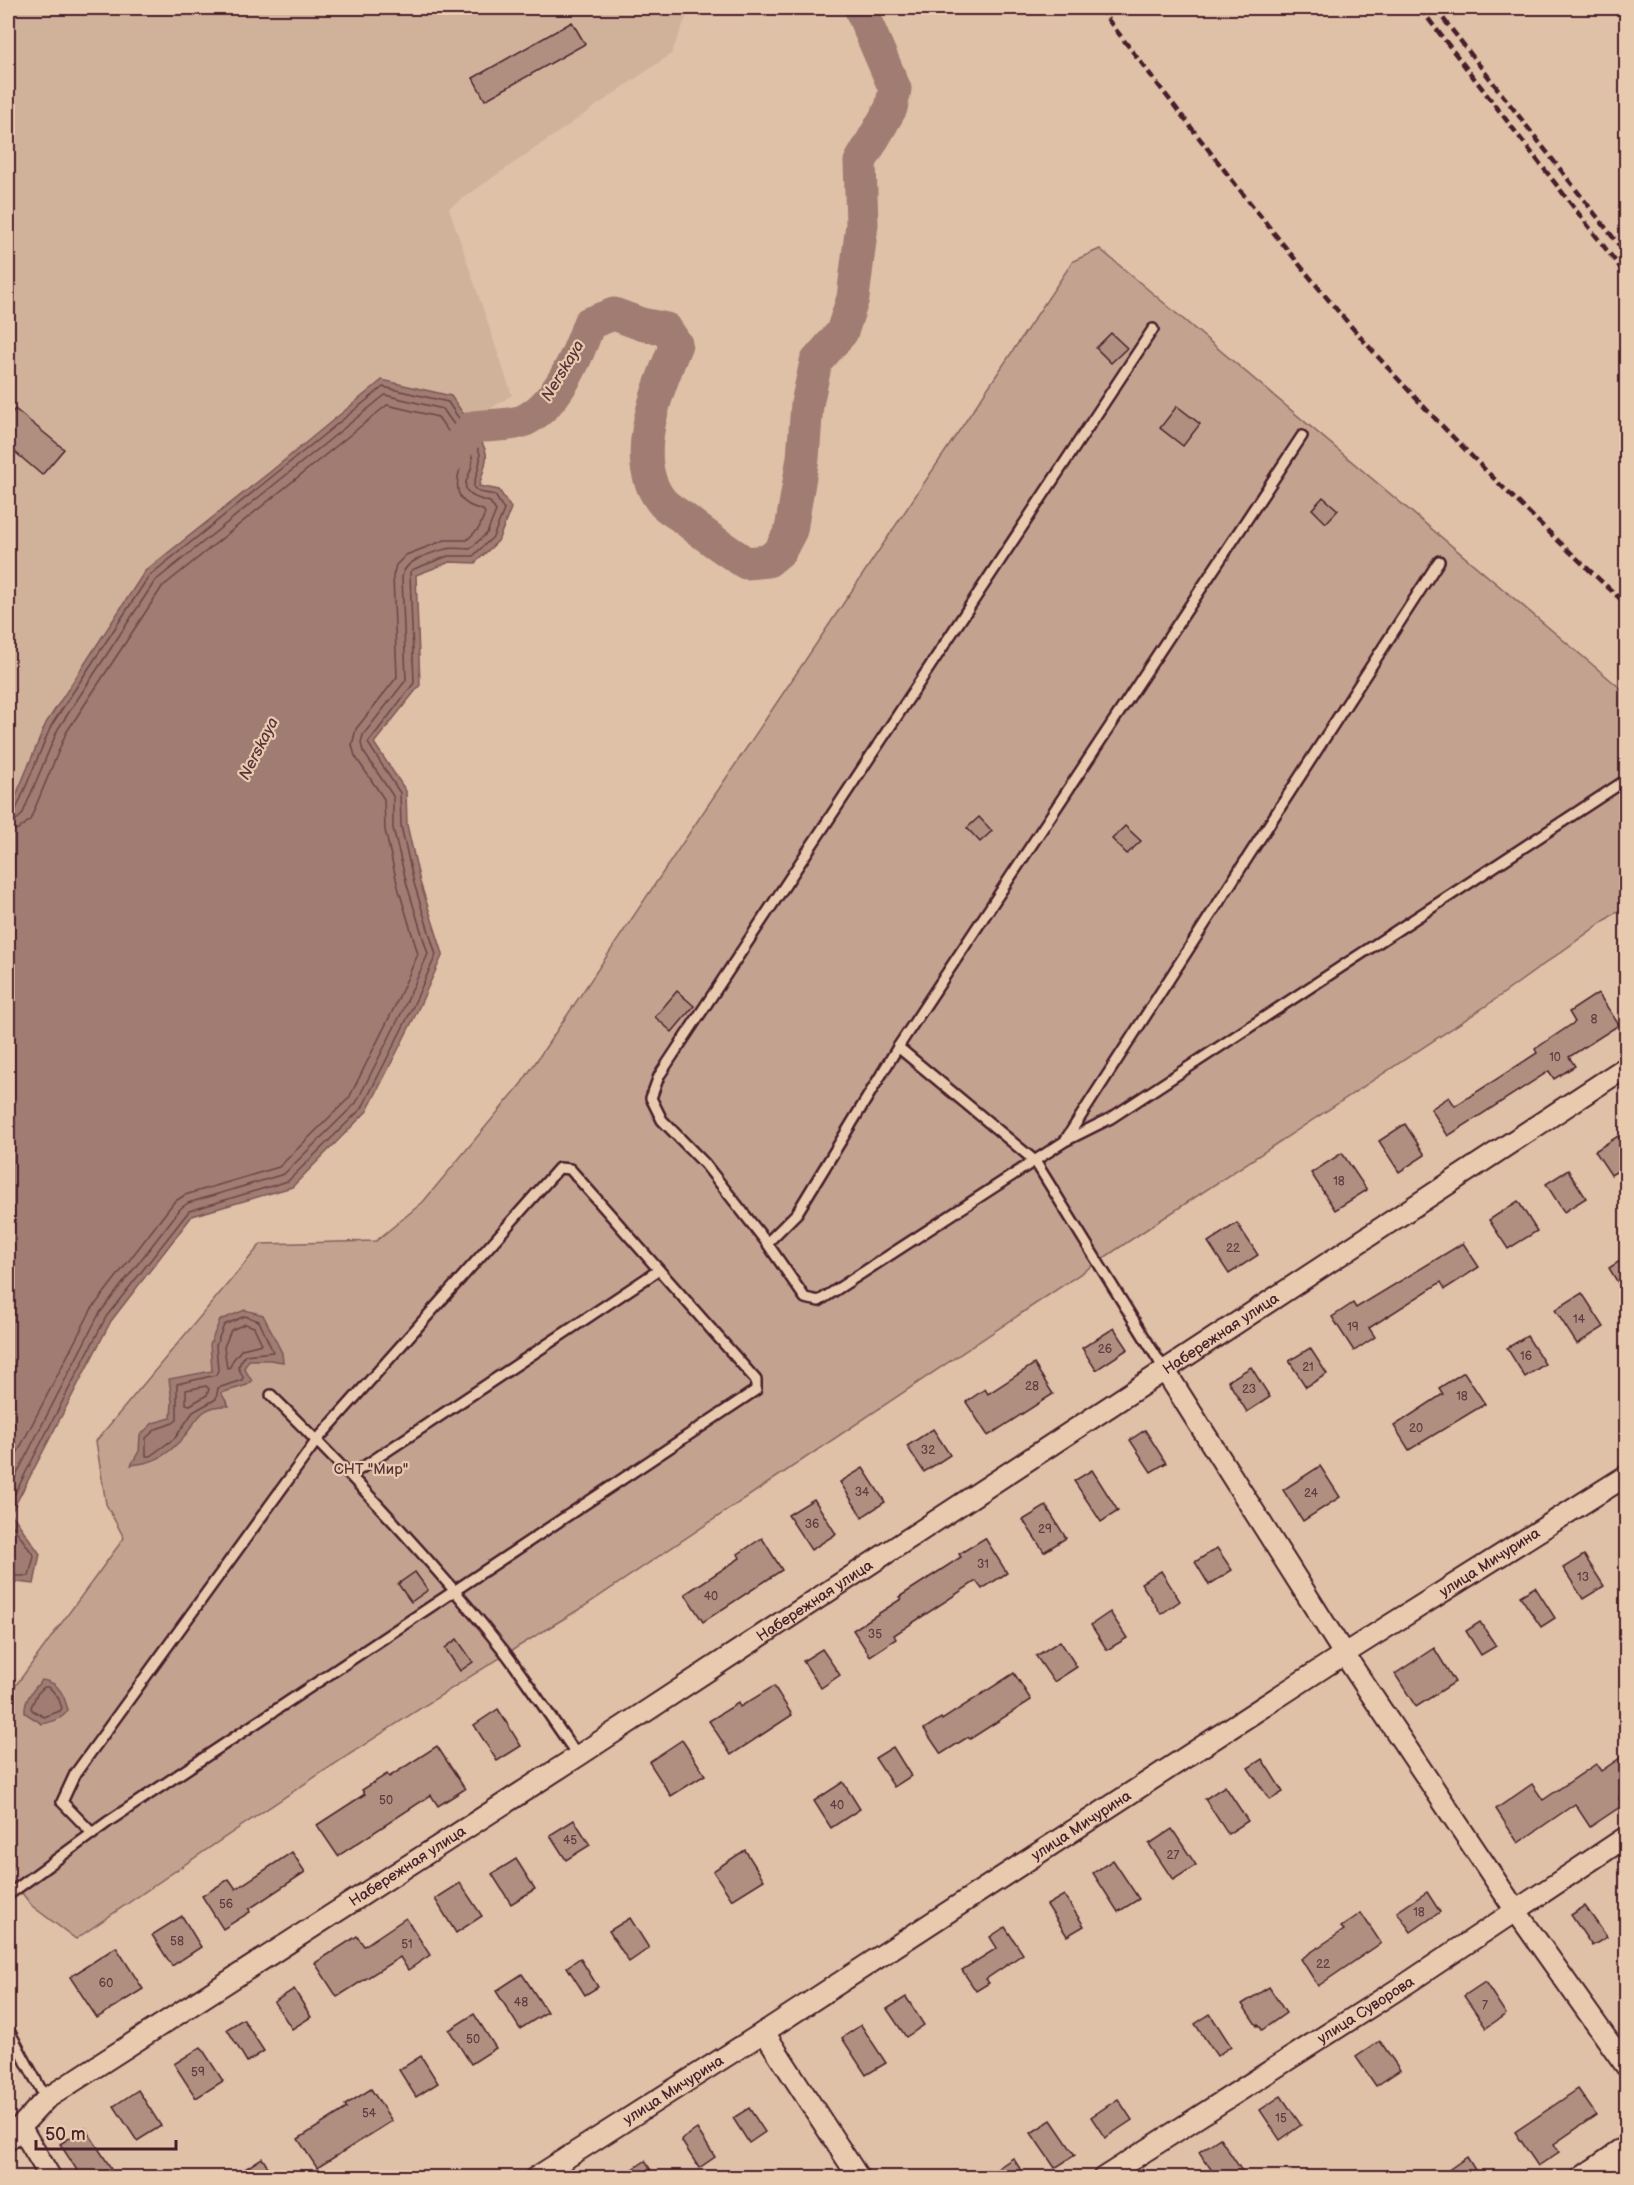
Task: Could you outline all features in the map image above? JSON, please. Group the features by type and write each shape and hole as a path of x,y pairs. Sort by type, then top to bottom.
{"street":[{"name":"Набережная улица","path":"14,2133 46,2099 578,1756 1626,1066"},
{"path":"1164,1369 1344,1654 1516,1911 1626,2066"},
{"name":"улица Мичурина","path":"535,2178 764,2032 1344,1654 1626,1476"},
{"name":"улица Суворова","path":"1103,2178 1409,1982 1626,1837"},
{"path":"764,2032 859,2178"},
{"path":"14,2133 51,2178"},
{"path":"1584,2178 1626,2150"}],"lane":[{"path":"1153,329 660,1076 651,1098 662,1120 705,1164 767,1243 805,1298 819,1301 1065,1141 1121,1111 1626,780"},
{"path":"767,1243 797,1213 898,1047 1302,436"},
{"path":"1065,1141 1438,561"},
{"path":"898,1047 1035,1161 1164,1369"},
{"path":"8,1895 93,1834 119,1815 756,1390 756,1380 570,1170 559,1168 316,1440 75,1774 62,1802 93,1834"},
{"path":"351,1475 659,1270"},
{"path":"271,1395 351,1475 454,1590 505,1653 578,1756"},
{"path":"8,2029 46,2099"}],"shaded area":[{"path":"8,8 690,8 671,54 449,208 512,395 468,423 451,396 382,380 145,571 46,723 8,815"}],"green space":[{"name":"СНТ \"Мир\"","path":"1100,249 1626,693 1626,905 1486,1006 1159,1221 583,1607 518,1646 327,1769 76,1939 32,1906 8,1875 8,1696 124,1538 106,1504 96,1441 261,1244 376,1241 423,1202 521,1084 1073,261"}],"water":[{"path":"382,380 451,396 476,433 486,453 479,486 499,490 511,508 498,541 475,563 450,562 416,575 420,685 374,743 406,791 407,825 420,882 443,954 367,1111 292,1187 192,1216 111,1321 11,1513 40,1554 34,1584 8,1581 8,815 46,723 145,571"},
{"path":"245,1310 263,1315 282,1353 283,1362 249,1360 244,1368 252,1381 247,1385 221,1393 229,1406 218,1406 203,1412 173,1448 162,1456 145,1463 131,1465 139,1451 140,1435 153,1423 171,1418 172,1401 169,1379 212,1371 210,1344 220,1320"},
{"path":"42,1680 57,1686 65,1699 68,1710 60,1718 42,1724 25,1713 25,1708 32,1691"}],"building":[{"path":"572,22 585,44 485,100 473,78"},
{"path":"1111,333 1127,348 1111,363 1096,348"},
{"path":"1177,406 1200,424 1183,446 1160,428"},
{"path":"15,409 64,449 42,475 8,446 8,418"},
{"path":"1323,497 1338,510 1326,523 1312,509"},
{"path":"979,817 992,831 980,842 967,828"},
{"path":"1125,826 1141,841 1127,854 1112,839"},
{"path":"677,991 694,1006 672,1032 655,1017"},
{"path":"1598,993 1619,1025 1569,1057 1575,1066 1554,1079 1549,1071 1448,1136 1431,1109 1449,1097 1455,1106 1537,1053 1535,1049 1575,1022 1569,1012"},
{"path":"1405,1124 1425,1155 1399,1172 1379,1141"},
{"path":"1618,1136 1626,1149 1626,1166 1611,1175 1595,1151"},
{"path":"1342,1153 1367,1190 1335,1210 1311,1173"},
{"path":"1568,1170 1586,1198 1564,1212 1546,1184"},
{"path":"1518,1201 1537,1231 1508,1249 1489,1220"},
{"path":"1237,1223 1258,1255 1229,1274 1208,1242"},
{"path":"1463,1243 1479,1267 1445,1289 1441,1282 1369,1328 1375,1337 1354,1351 1332,1317 1353,1303 1356,1308"},
{"path":"1626,1257 1626,1296 1609,1268"},
{"path":"1582,1293 1604,1327 1577,1344 1555,1310"},
{"path":"1114,1328 1128,1349 1096,1370 1082,1348"},
{"path":"1527,1336 1545,1364 1525,1377 1507,1348"},
{"path":"1310,1348 1327,1374 1306,1387 1289,1361"},
{"path":"1034,1364 1053,1394 988,1436 966,1402 985,1389 988,1394"},
{"path":"1251,1367 1270,1397 1247,1412 1228,1381"},
{"path":"1464,1372 1485,1404 1409,1450 1394,1426 1443,1394 1439,1388"},
{"path":"933,1429 950,1455 924,1472 907,1446"},
{"path":"1145,1430 1166,1463 1151,1472 1130,1440"},
{"path":"1320,1466 1340,1497 1303,1521 1283,1490"},
{"path":"863,1468 885,1502 862,1517 840,1482"},
{"path":"1092,1470 1118,1511 1101,1522 1074,1481"},
{"path":"814,1499 836,1534 811,1550 788,1515"},
{"path":"1046,1506 1066,1538 1044,1552 1023,1520"},
{"path":"762,1538 782,1570 703,1622 685,1594 740,1558 738,1554"},
{"path":"985,1538 1007,1573 982,1589 976,1581 894,1635 896,1639 870,1656 853,1630 901,1599 899,1597 961,1557 959,1554"},
{"path":"1217,1548 1232,1570 1209,1585 1195,1562"},
{"path":"1584,1555 1604,1586 1583,1599 1563,1568"},
{"path":"1161,1571 1180,1601 1161,1614 1141,1583"},
{"path":"415,1572 428,1590 411,1602 398,1584"},
{"path":"1535,1587 1555,1618 1541,1627 1520,1596"},
{"path":"1110,1612 1127,1638 1107,1650 1091,1625"},
{"path":"1480,1622 1496,1646 1481,1655 1466,1631"},
{"path":"457,1639 473,1662 460,1671 445,1648"},
{"path":"1060,1641 1077,1667 1054,1682 1036,1656"},
{"path":"1434,1648 1455,1682 1416,1707 1395,1674"},
{"path":"822,1649 840,1675 821,1688 803,1661"},
{"path":"1014,1673 1031,1700 970,1739 968,1737 941,1754 924,1729 941,1718 942,1720"},
{"path":"774,1686 792,1715 731,1755 709,1721 738,1703 740,1707"},
{"path":"498,1709 521,1746 497,1761 474,1725"},
{"path":"682,1740 705,1775 671,1796 649,1762"},
{"path":"437,1746 465,1789 438,1806 431,1795 338,1856 317,1825 365,1794 362,1790 387,1774 389,1777"},
{"path":"893,1747 911,1776 894,1787 875,1758"},
{"path":"1626,1754 1626,1793 1619,1798 1623,1805 1590,1827 1575,1804 1518,1843 1496,1809 1532,1784 1543,1800 1596,1764 1601,1771"},
{"path":"1262,1759 1283,1792 1270,1800 1248,1768"},
{"path":"843,1782 860,1809 831,1828 814,1801"},
{"path":"1225,1786 1248,1821 1228,1834 1205,1799"},
{"path":"574,1820 590,1845 566,1860 550,1835"},
{"path":"1172,1829 1196,1865 1173,1880 1149,1844"},
{"path":"745,1850 764,1880 732,1900 713,1871"},
{"path":"292,1852 305,1872 223,1929 202,1896 229,1879 236,1889"},
{"path":"516,1859 535,1889 511,1904 492,1874"},
{"path":"1113,1860 1139,1899 1118,1912 1093,1873"},
{"path":"460,1883 482,1916 456,1933 435,1899"},
{"path":"1427,1892 1440,1912 1411,1932 1397,1912"},
{"path":"1064,1895 1084,1926 1067,1936 1047,1905"},
{"path":"1585,1906 1607,1937 1592,1946 1571,1915"},
{"path":"1361,1913 1381,1943 1318,1986 1301,1959 1344,1930 1341,1927"},
{"path":"182,1916 201,1947 172,1966 152,1935"},
{"path":"406,1918 430,1955 408,1970 400,1957 337,1997 315,1963 357,1936 364,1946"},
{"path":"630,1918 649,1948 629,1962 609,1931"},
{"path":"1005,1927 1023,1954 986,1979 989,1983 976,1991 962,1970 997,1948 990,1937"},
{"path":"116,1947 143,1989 97,2018 70,1977"},
{"path":"580,1958 598,1987 585,1995 567,1967"},
{"path":"522,1974 547,2012 520,2029 496,1991"},
{"path":"1485,1982 1506,2014 1486,2028 1464,1996"},
{"path":"1269,1987 1286,2013 1262,2030 1242,2004"},
{"path":"294,1989 311,2017 292,2029 274,2002"},
{"path":"906,1997 924,2025 906,2037 887,2009"},
{"path":"474,2014 496,2048 471,2064 449,2030"},
{"path":"1210,2014 1231,2046 1217,2056 1195,2024"},
{"path":"243,2019 264,2051 247,2062 227,2029"},
{"path":"861,2025 886,2063 866,2075 842,2038"},
{"path":"1380,2041 1400,2070 1376,2086 1356,2057"},
{"path":"201,2047 223,2081 196,2098 174,2064"},
{"path":"421,2056 438,2083 416,2097 399,2070"},
{"path":"371,2089 392,2121 317,2168 298,2139 347,2108 345,2105"},
{"path":"1578,2089 1596,2115 1554,2144 1559,2152 1538,2166 1515,2132"},
{"path":"138,2090 161,2126 137,2141 114,2106"},
{"path":"1281,2096 1301,2125 1280,2140 1260,2110"},
{"path":"1118,2099 1132,2120 1105,2138 1091,2117"},
{"path":"749,2108 765,2132 749,2143 733,2118"},
{"path":"1051,2120 1075,2155 1055,2168 1031,2133"},
{"path":"85,2128 111,2168 96,2178 82,2178 60,2144"},
{"path":"697,2129 715,2157 699,2168 681,2140"},
{"path":"1220,2138 1242,2171 1233,2178 1217,2178 1199,2152"},
{"path":"1467,2157 1480,2178 1437,2178"},
{"path":"262,2158 275,2178 231,2178"},
{"path":"1013,2158 1026,2178 984,2178"},
{"path":"645,2161 656,2178 620,2178"}],"waterway":[{"name":"Nerskaya","path":"445,462 473,427 520,422 536,413 547,403 565,378 589,323 614,314 641,324 666,329 676,344 655,402 646,445 647,466 652,486 663,503 746,563 768,561 780,551 791,530 803,458 807,404 816,362 842,332 853,298 862,224 860,162 891,108 895,89 860,8"}],"railway":[{"path":"1099,8 1261,217 1390,370 1466,450 1626,604"},
{"path":"1420,8 1626,275"},
{"path":"1435,8 1626,254"}]}
